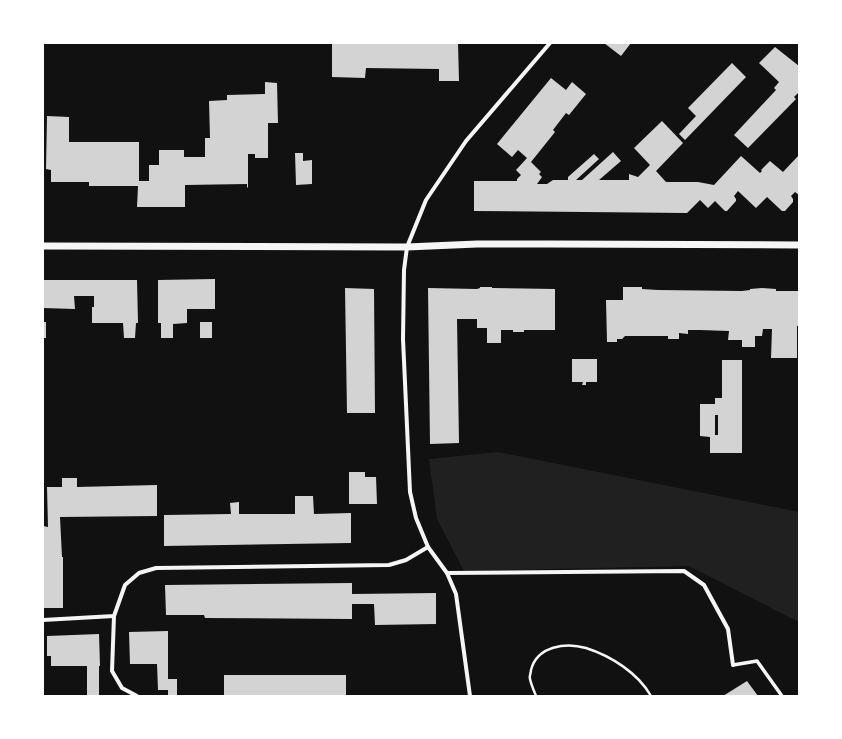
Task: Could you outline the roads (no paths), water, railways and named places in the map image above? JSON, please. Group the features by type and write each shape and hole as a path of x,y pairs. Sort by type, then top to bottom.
{"street":[{"path":"470,696 456,594 447,573 428,546 416,518 410,492 403,339 404,270 407,247 426,200 466,141 550,43"},
{"path":"43,246 407,247 477,244 799,245"},
{"path":"137,696 122,688 112,671 114,616 125,585 139,573 156,568 389,565 406,560 428,546"},
{"path":"447,573 684,571 704,584 728,629 733,664 757,661 782,696"},
{"path":"43,620 114,616"}]}
